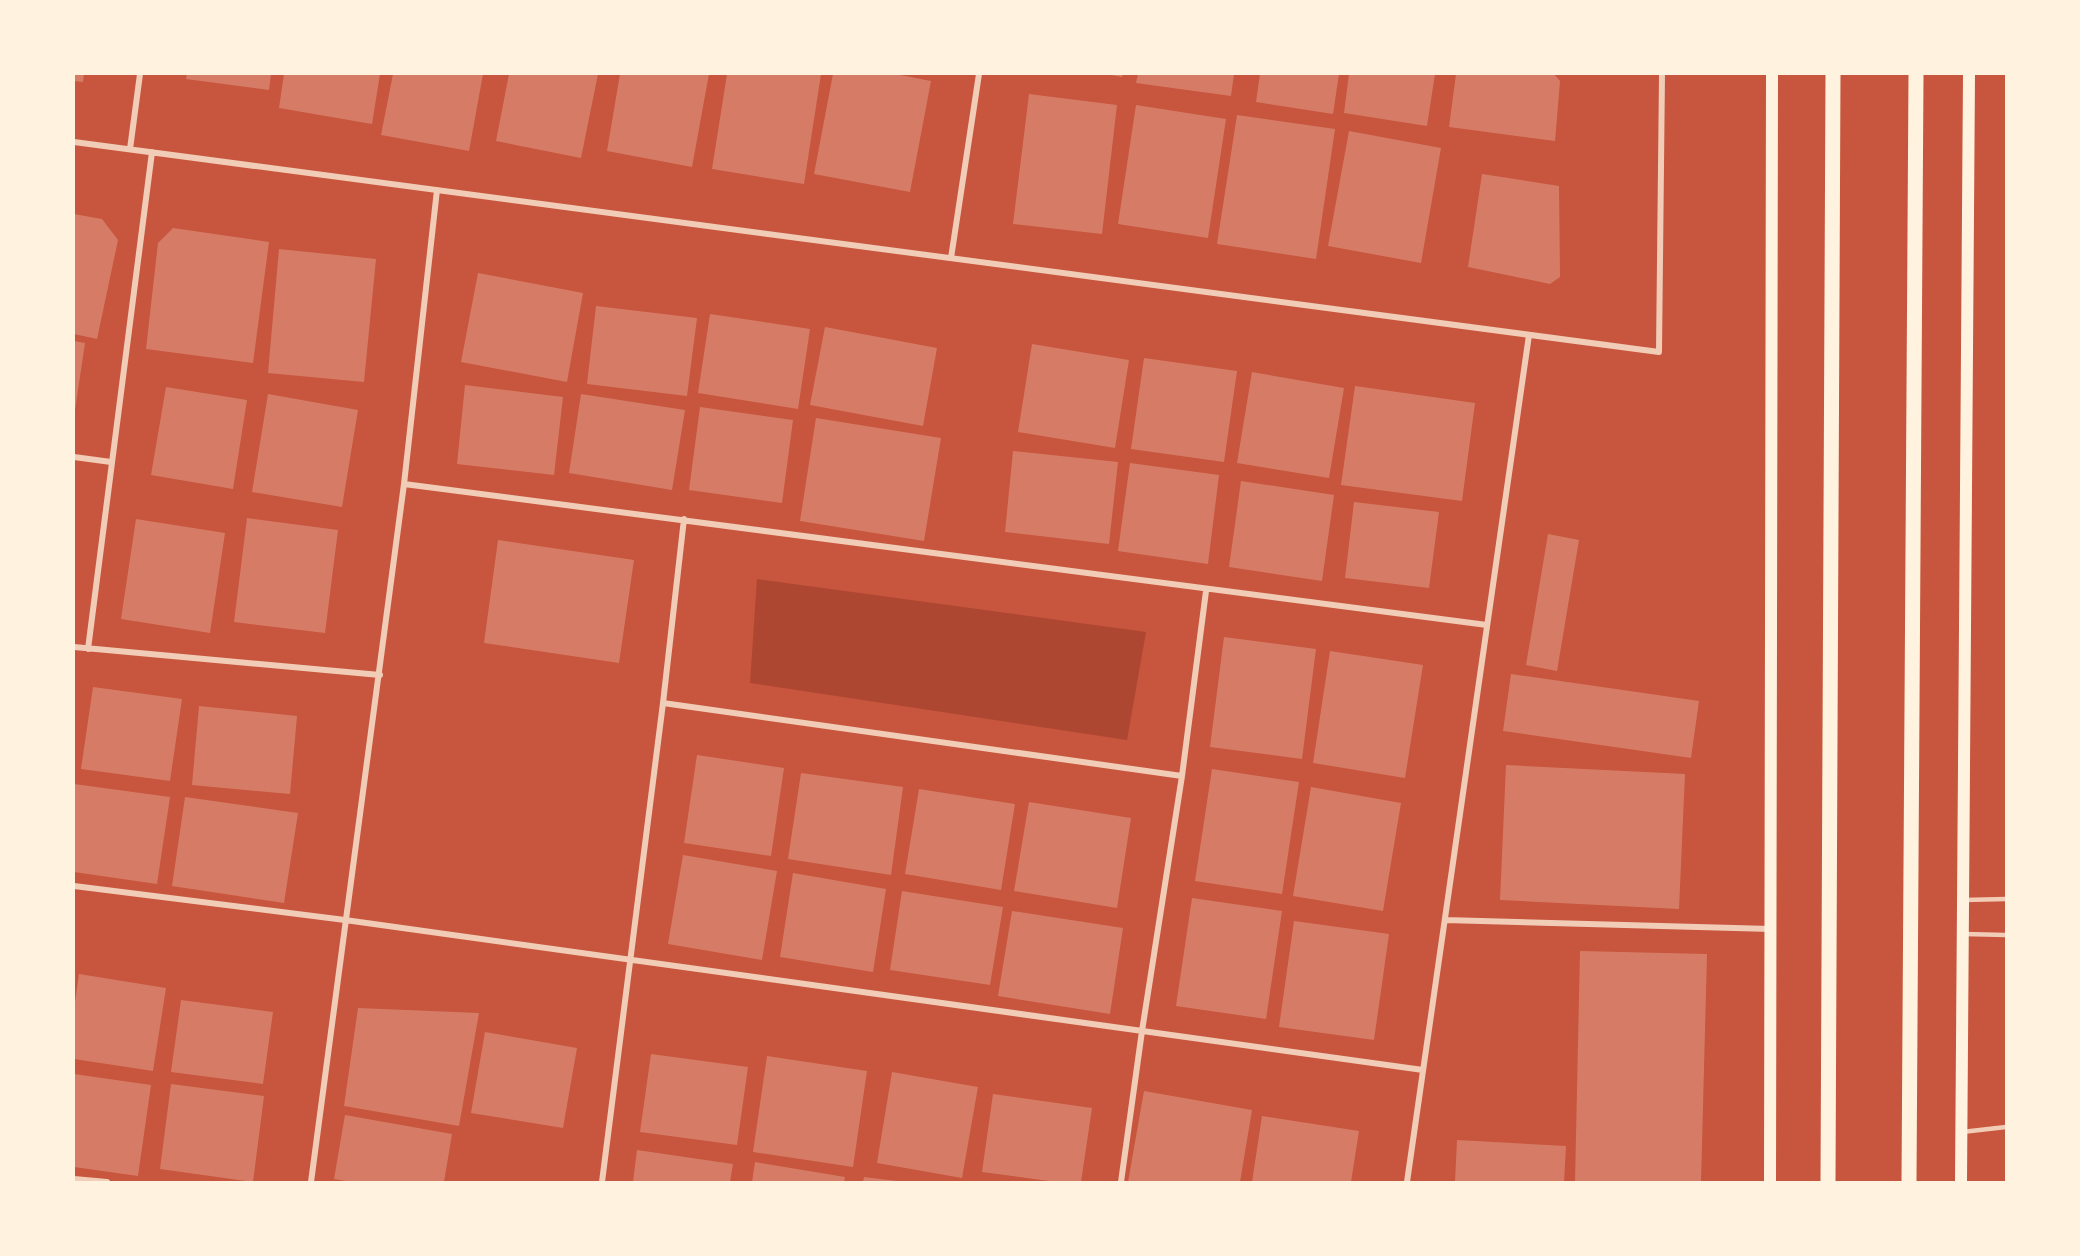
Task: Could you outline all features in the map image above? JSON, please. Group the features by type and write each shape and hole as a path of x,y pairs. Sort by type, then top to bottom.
{"main road":[{"path":"1770,1182 1772,74"},
{"path":"1828,1182 1833,74"},
{"path":"1908,1182 1916,74"},
{"path":"1961,1182 1969,74"}],"street":[{"path":"130,149 140,74"},
{"path":"951,258 979,74"},
{"path":"74,142 1659,352 1662,74"},
{"path":"88,648 152,152"},
{"path":"311,1182 380,675 437,190"},
{"path":"1407,1182 1529,335"},
{"path":"74,458 111,462"},
{"path":"404,484 684,519 1206,591 1487,625"},
{"path":"602,1182 684,519"},
{"path":"1121,1182 1182,776 1206,591"},
{"path":"74,647 380,675"},
{"path":"663,703 1182,776"},
{"path":"74,886 345,920 1424,1070"},
{"path":"1445,920 1771,929"},
{"path":"74,1179 107,1182"}],"lane":[{"path":"1963,900 2007,899"},
{"path":"1963,934 2007,935"},
{"path":"1962,1132 2007,1127"}],"shaded area":[{"path":"757,579 1146,632 1127,740 750,683"}],"building":[{"path":"74,74 84,74 83,82 74,81"},
{"path":"187,74 271,74 269,90 186,79"},
{"path":"284,74 380,74 372,124 279,108"},
{"path":"393,74 483,74 469,151 381,135"},
{"path":"509,74 598,74 581,158 496,141"},
{"path":"620,74 709,74 692,167 607,151"},
{"path":"727,74 821,74 804,184 712,169"},
{"path":"833,74 895,74 931,81 910,192 814,174"},
{"path":"1106,74 1123,74 1122,77"},
{"path":"1138,74 1234,74 1231,96 1136,83"},
{"path":"1260,74 1339,74 1333,114 1256,102"},
{"path":"1349,74 1435,74 1427,126 1344,113"},
{"path":"1456,74 1554,74 1560,81 1555,141 1449,127"},
{"path":"1029,94 1117,105 1102,234 1013,224"},
{"path":"1136,105 1226,119 1208,238 1118,224"},
{"path":"1237,115 1335,129 1316,259 1217,244"},
{"path":"1349,131 1441,148 1421,263 1328,246"},
{"path":"1482,174 1559,186 1560,277 1550,284 1468,267"},
{"path":"74,214 102,219 118,240 97,339 74,334"},
{"path":"173,228 269,242 253,363 146,349 158,243"},
{"path":"279,249 376,259 364,382 268,373"},
{"path":"478,273 583,293 567,382 461,362"},
{"path":"596,306 697,318 687,396 587,384"},
{"path":"710,314 810,329 798,409 698,393"},
{"path":"825,327 937,348 923,426 810,405"},
{"path":"74,341 85,343 75,410 74,410"},
{"path":"1032,344 1129,360 1115,448 1018,432"},
{"path":"1144,358 1237,371 1224,462 1131,449"},
{"path":"1252,372 1344,388 1329,478 1237,463"},
{"path":"465,385 563,397 554,475 457,464"},
{"path":"1355,386 1475,403 1462,501 1341,485"},
{"path":"166,387 247,400 233,489 151,475"},
{"path":"268,394 358,410 342,507 252,492"},
{"path":"581,394 685,410 672,490 569,473"},
{"path":"700,407 793,420 782,503 689,490"},
{"path":"816,418 941,438 924,541 800,521"},
{"path":"1013,451 1118,462 1109,544 1005,532"},
{"path":"1130,463 1219,475 1208,564 1118,551"},
{"path":"1241,481 1334,495 1322,581 1229,567"},
{"path":"1354,502 1439,512 1429,588 1345,578"},
{"path":"247,518 338,530 325,633 234,622"},
{"path":"136,519 225,533 210,633 121,619"},
{"path":"1548,534 1579,540 1557,671 1526,665"},
{"path":"498,540 634,560 619,663 484,643"},
{"path":"1224,637 1316,649 1302,759 1210,747"},
{"path":"1330,651 1423,665 1405,778 1313,763"},
{"path":"1511,674 1699,701 1691,758 1503,731"},
{"path":"93,687 182,699 170,781 81,769"},
{"path":"199,706 297,716 290,794 192,785"},
{"path":"697,755 784,768 771,856 684,843"},
{"path":"1506,765 1685,774 1679,909 1500,900"},
{"path":"1212,769 1299,782 1282,894 1195,881"},
{"path":"801,773 903,787 891,875 788,859"},
{"path":"74,784 170,797 157,884 74,872"},
{"path":"1311,787 1401,803 1383,911 1293,896"},
{"path":"919,789 1015,804 1001,890 905,874"},
{"path":"185,797 298,813 284,903 172,886"},
{"path":"1029,802 1131,818 1117,908 1014,891"},
{"path":"683,855 777,871 762,960 668,944"},
{"path":"793,873 886,889 873,972 780,957"},
{"path":"902,891 1003,907 990,985 890,970"},
{"path":"1192,898 1282,911 1266,1019 1176,1006"},
{"path":"1012,911 1123,928 1110,1014 998,996"},
{"path":"1294,921 1389,934 1374,1040 1279,1027"},
{"path":"1580,951 1707,954 1701,1182 1575,1182"},
{"path":"79,974 166,988 153,1071 74,1059 74,1009"},
{"path":"181,1000 273,1012 263,1084 171,1072"},
{"path":"358,1008 479,1013 459,1126 344,1106"},
{"path":"485,1032 577,1048 563,1128 471,1113"},
{"path":"651,1054 748,1067 737,1145 640,1132"},
{"path":"767,1056 867,1071 853,1167 753,1152"},
{"path":"892,1072 978,1087 962,1178 877,1163"},
{"path":"74,1074 151,1085 138,1176 74,1167"},
{"path":"171,1084 264,1096 253,1182 160,1169"},
{"path":"1144,1091 1252,1110 1240,1182 1128,1182"},
{"path":"993,1094 1092,1108 1081,1182 1056,1182 982,1172"},
{"path":"345,1115 452,1134 444,1182 352,1182 334,1179"},
{"path":"1262,1116 1359,1131 1351,1182 1252,1182"},
{"path":"1457,1140 1566,1146 1564,1182 1455,1182"},
{"path":"637,1150 733,1164 730,1182 633,1182"},
{"path":"755,1162 845,1177 844,1182 752,1182"},
{"path":"864,1177 897,1181 897,1182 863,1182"}]}
